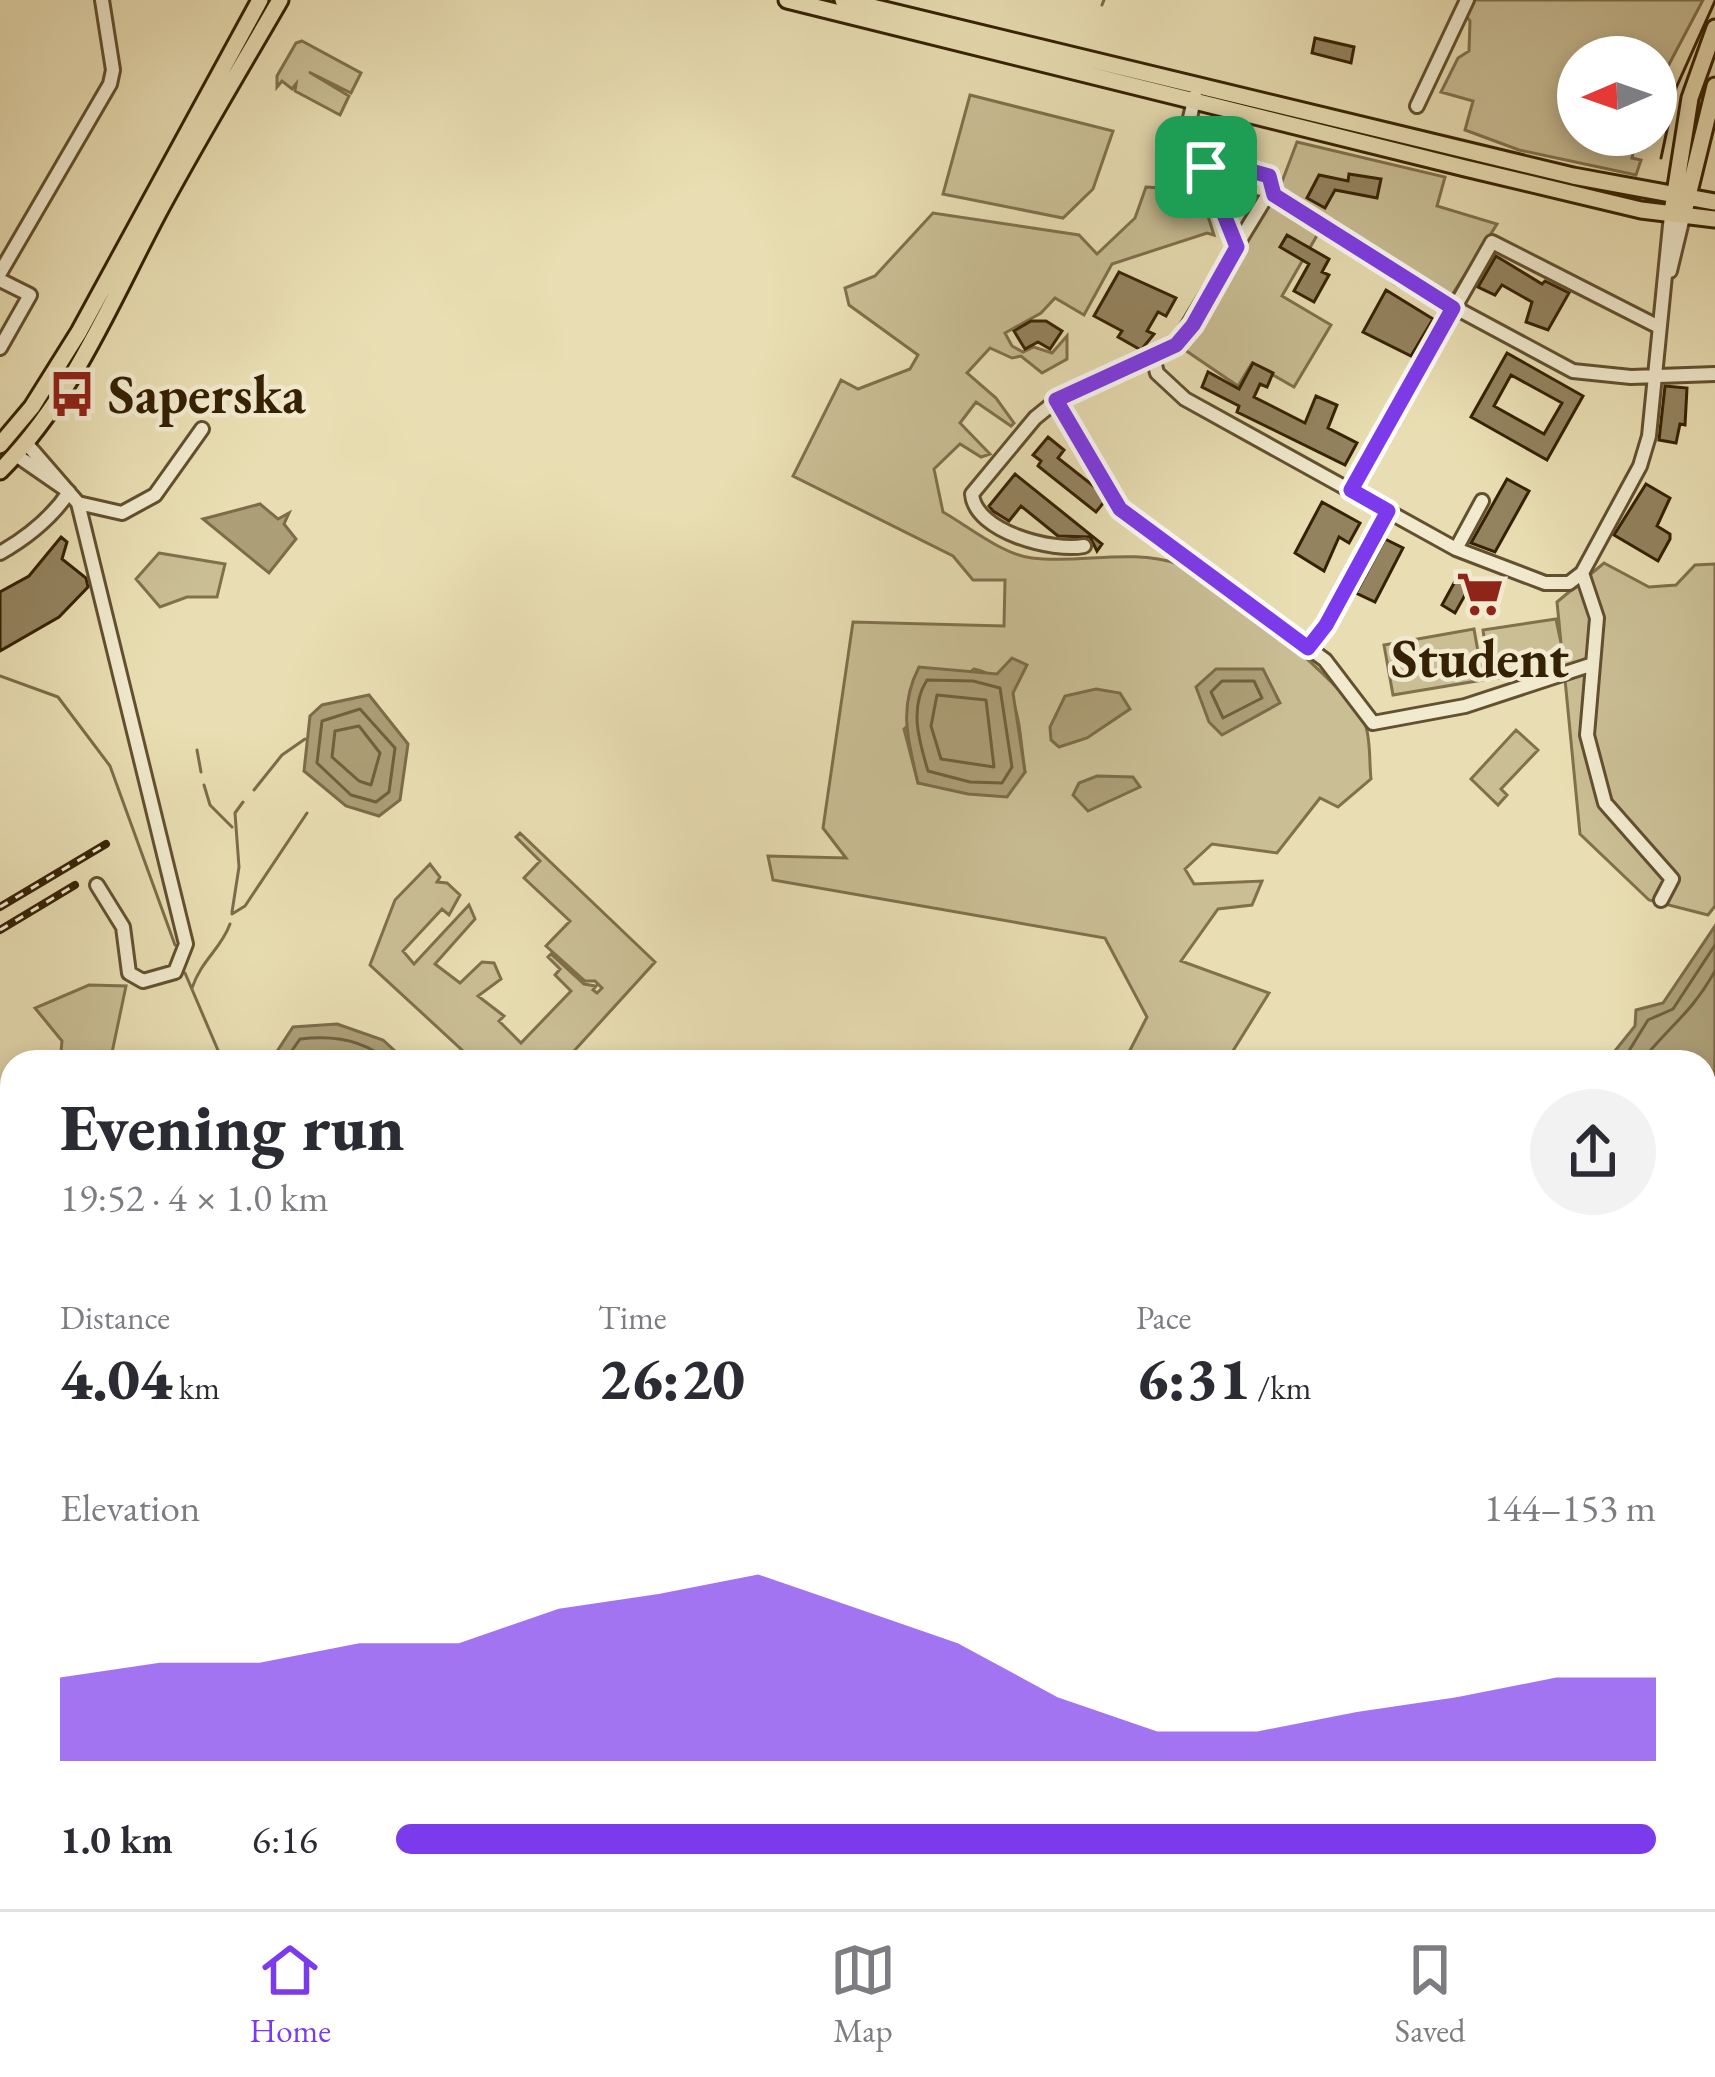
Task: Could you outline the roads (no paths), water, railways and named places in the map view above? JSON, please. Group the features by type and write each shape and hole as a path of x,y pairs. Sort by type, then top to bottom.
{"main road":[{"path":"21,449 4,441 79,332 260,0"},
{"path":"0,471 21,449 76,367 184,164 280,0"},
{"path":"788,0 1684,204 1715,219"},
{"path":"843,0 1195,95"},
{"path":"1684,204 1690,98 1715,28"},
{"path":"1684,204 1684,179 1715,86"}],"street":[{"path":"0,348 30,296 0,276 110,84 113,70 102,0"},
{"path":"1417,106 1467,0"},
{"path":"1195,95 1189,122 1237,247"},
{"path":"1084,546 1018,539 968,500 1035,418 1056,400 1176,345 1193,325 1269,192 1269,176 1201,157"},
{"path":"1209,175 1269,192 1453,308 1574,370 1631,377 1715,374"},
{"path":"1153,357 1157,373 1185,399 1456,549 1545,583 1569,583 1582,572 1640,466 1666,283 1684,204"},
{"path":"1351,490 1492,242 1659,327"},
{"path":"1631,377 1652,403"},
{"path":"1056,400 1120,509 1324,660 1373,723 1465,706 1590,665"},
{"path":"21,449 73,497 116,513 145,504 202,429"},
{"path":"0,553 27,538 73,497"},
{"path":"73,497 186,944 175,972 143,981 134,977 122,947 120,920 97,885"},
{"path":"1456,549 1482,501"},
{"path":"1308,648 1326,625 1388,511"},
{"path":"1582,572 1597,618 1587,735 1605,803 1672,879 1661,900"}],"water":[{"path":"260,504 278,519 289,513 284,524 296,539 269,573 203,519"},
{"path":"1012,658 1027,665 1013,693 1025,772 1007,797 918,783 907,710 919,667 997,674"},
{"path":"1216,669 1263,669 1280,703 1222,735 1209,722 1196,687"},
{"path":"1096,689 1120,693 1130,709 1087,738 1059,747 1051,740 1050,727 1065,696"},
{"path":"369,695 408,744 400,800 379,816 346,806 304,771 310,716 322,705"},
{"path":"1097,776 1133,777 1140,787 1088,811 1073,795 1079,783"},
{"path":"1715,926 1715,1050 1616,1050 1635,1026 1636,1010 1663,1003"},
{"path":"337,1024 383,1040 394,1050 278,1050 293,1027"}],"waterway":[{"path":"1102,5 1104,0"},
{"path":"0,676 58,697 110,766 175,945"},
{"path":"254,790 282,755 305,739"},
{"path":"197,750 201,772"},
{"path":"204,785 210,805 232,827"},
{"path":"232,912 239,867 235,813 243,802"},
{"path":"232,914 245,906 307,813"},
{"path":"192,988 230,924"},
{"path":"185,973 218,1050"}],"tram line":[{"path":"1661,158 1676,88 1715,1"}],"railway":[{"path":"0,907 106,844"},
{"path":"0,930 75,885"}],"place":[{"name":"Saperska","path":"72,394"},
{"name":"Student","path":"1480,594"}]}
